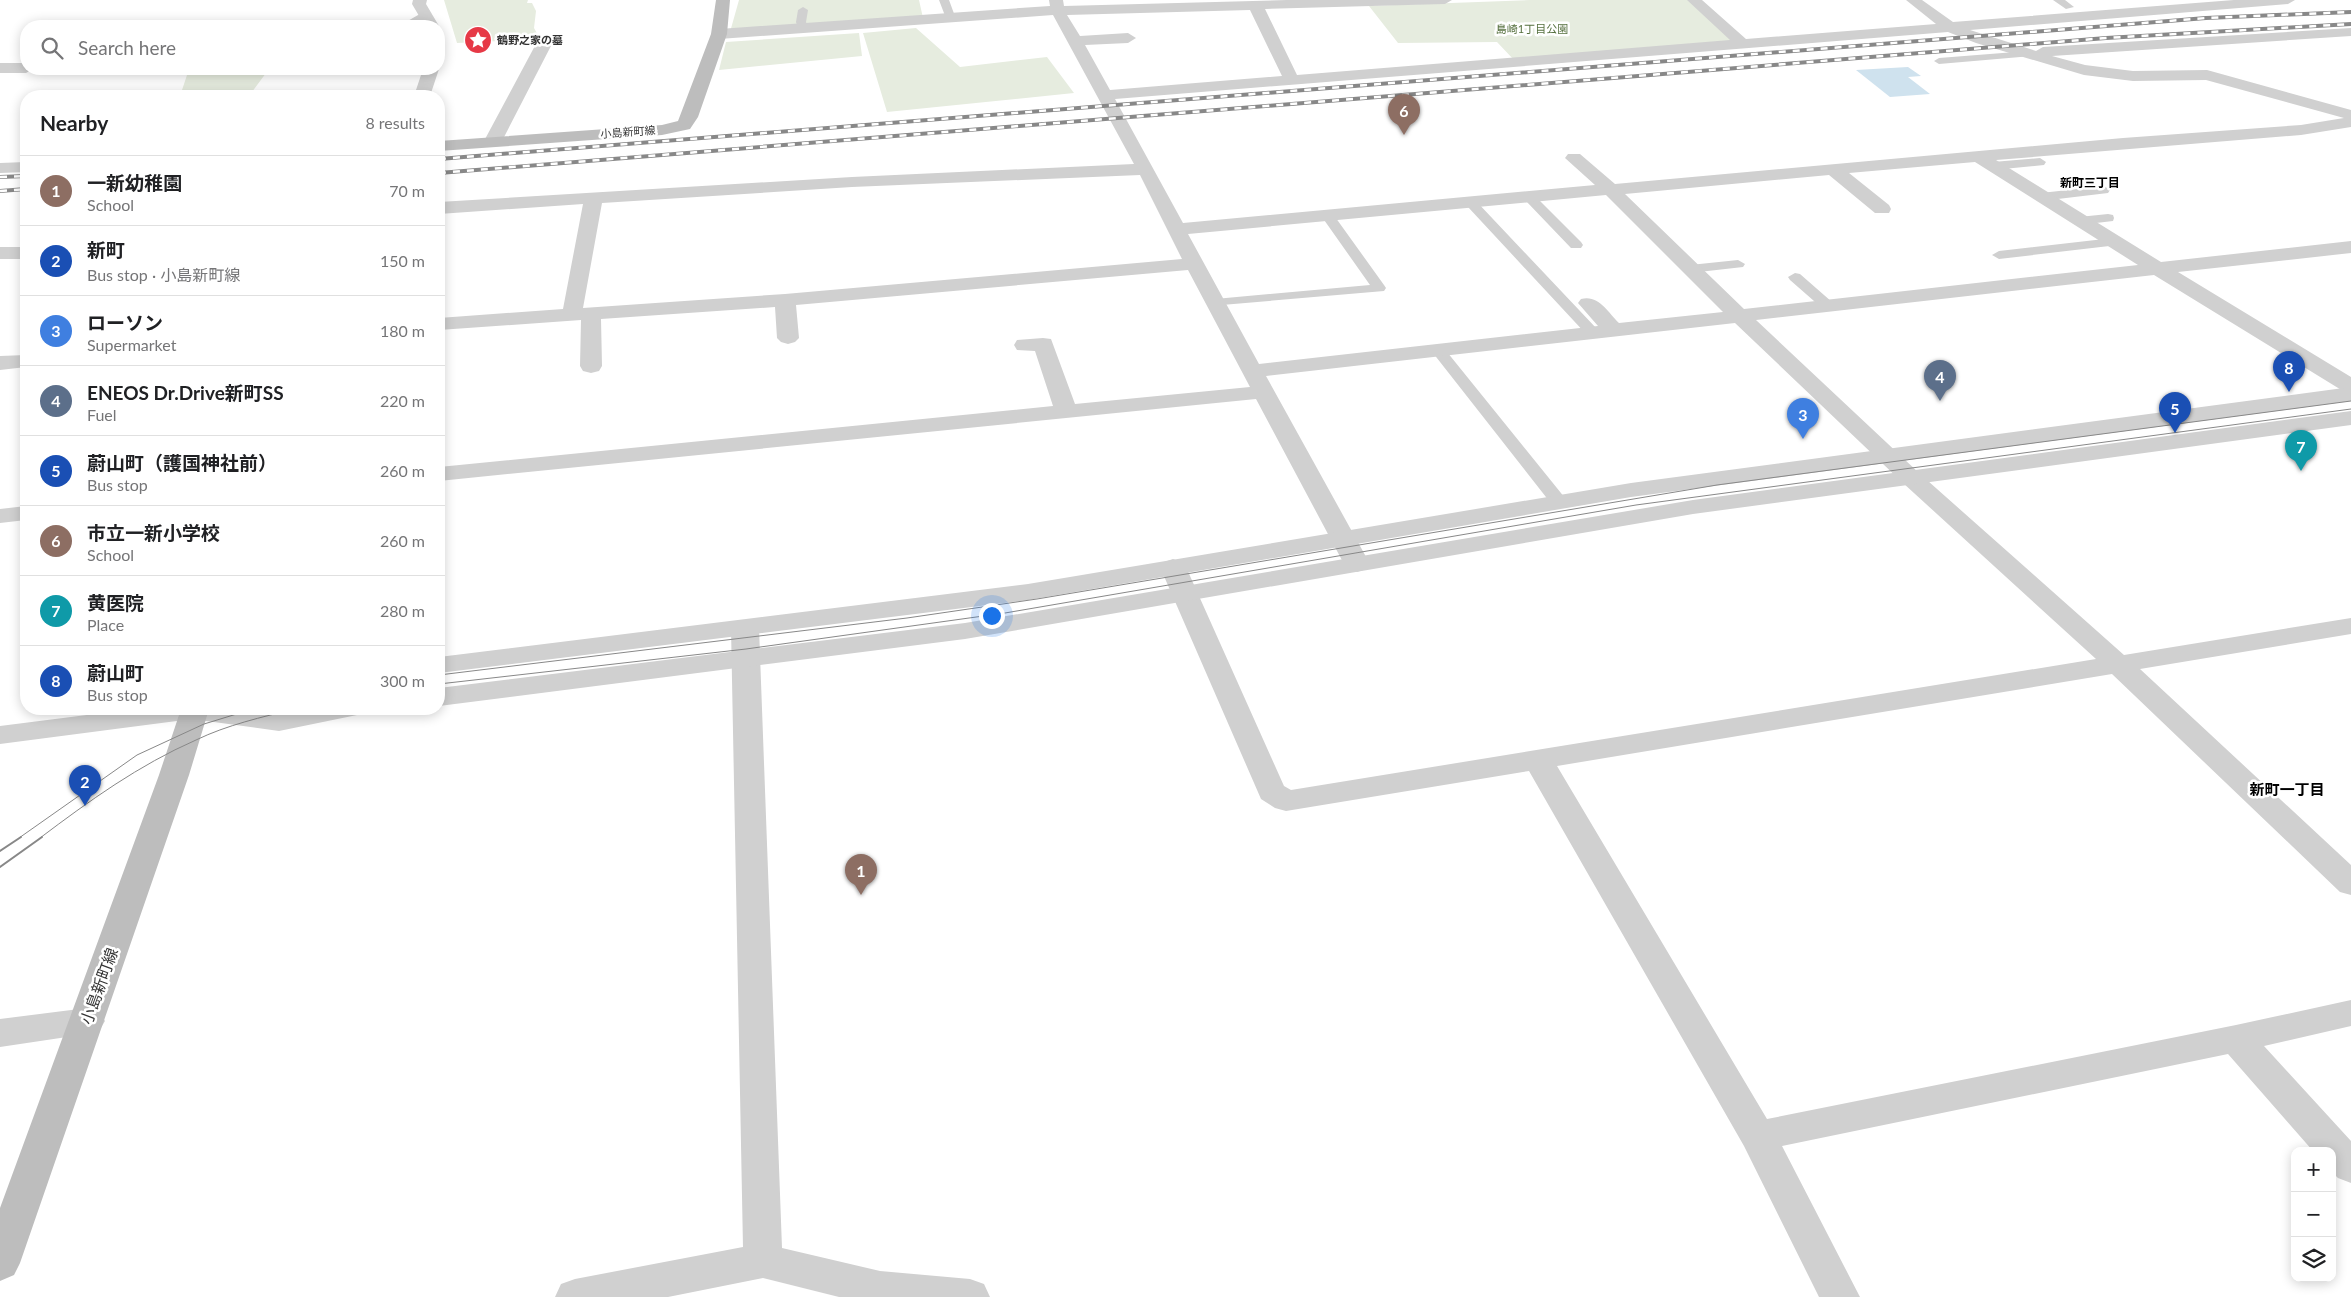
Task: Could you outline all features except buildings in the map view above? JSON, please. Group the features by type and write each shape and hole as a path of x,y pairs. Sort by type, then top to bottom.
{"main road":[{"name":"小島新町線","path":"445,145 662,130 684,126 690,117 719,34 723,0"},
{"name":"小島新町線","path":"0,1263 195,715"}],"street":[{"path":"420,0 419,4 427,20"},
{"path":"719,34 951,19 1057,6 1256,6 1445,0"},
{"path":"1694,0 1743,44"},
{"path":"1913,0 1950,27 1980,40 2084,70 2124,75 2207,75 2247,72"},
{"path":"1105,94 2288,0"},
{"path":"1057,6 1146,169 1194,264 1357,564"},
{"path":"1256,6 1291,79"},
{"path":"2028,54 2189,41 2351,32"},
{"path":"1076,41 1128,38"},
{"path":"493,141 545,42"},
{"path":"2028,54 2057,56 2133,48 2202,45"},
{"path":"0,68 20,68"},
{"path":"424,90 429,75"},
{"path":"2207,75 2351,115"},
{"path":"2230,82 2228,86 2261,106"},
{"path":"2277,116 2301,130"},
{"path":"1176,229 1328,217 1834,170 1986,161 2301,130 2351,122"},
{"path":"1574,158 1611,190 1690,269 1911,478 2118,664 2351,884"},
{"path":"1986,161 2113,242 2351,386"},
{"path":"0,168 20,167"},
{"path":"445,208 852,182 1146,169"},
{"path":"1834,170 1882,209"},
{"path":"591,366 581,314 594,197"},
{"path":"1252,371 2351,247"},
{"path":"0,253 20,253"},
{"path":"445,324 785,300 1194,264"},
{"path":"785,300 788,338"},
{"path":"1588,303 1614,330"},
{"path":"1025,345 1043,344 1066,412"},
{"path":"0,363 20,361"},
{"path":"445,473 1263,392"},
{"path":"445,696 746,644 1028,592 1559,502 1888,455 2351,394"},
{"path":"445,665 965,631 1684,509 2351,418"},
{"path":"0,516 20,514"},
{"path":"1173,567 1272,792 1286,801 2351,626"},
{"path":"746,644 763,1261"},
{"path":"0,735 158,715"},
{"path":"231,715 279,722 315,715"},
{"path":"1538,760 1758,1136 1840,1297"},
{"path":"1758,1136 2236,1039 2351,1012"},
{"path":"0,1033 87,1021"},
{"path":"2236,1039 2351,1167"},
{"path":"575,1297 763,1261 878,1293 970,1297"}],"lane":[{"path":"944,0 951,19"},
{"path":"2058,0 2069,7"},
{"path":"803,29 801,22 804,4"},
{"path":"1939,61 2028,54"},
{"path":"1986,161 2040,162"},
{"path":"2041,197 2104,190"},
{"path":"1530,198 1576,245"},
{"path":"1472,204 1592,332"},
{"path":"1215,303 1379,288 1328,217"},
{"path":"2079,221 2108,218"},
{"path":"1999,255 2113,242"},
{"path":"1690,269 1738,264"},
{"path":"1795,277 1827,305"},
{"path":"1438,350 1559,502"}],"green space":[{"path":"444,0 528,0 527,3 532,3 536,11 534,28 540,39 457,43"},
{"path":"739,0 919,0 923,18 730,32"},
{"name":"島崎1丁目公園","path":"1530,0 1690,0 1736,44 1514,60 1497,42 1398,43 1369,6"},
{"path":"916,28 960,67 1047,57 1074,93 887,112 863,33"},
{"path":"859,33 862,56 719,70 726,42"},
{"path":"187,75 265,75 253,90 182,90"}],"water":[{"path":"1908,67 1921,76 1908,77 1930,94 1890,97 1856,70"}],"tram line":[{"path":"445,674 907,618 1037,599 1717,485 2351,401"},
{"path":"445,683 746,649 1005,613 1636,505 2351,409"},
{"path":"19,838 137,755 204,724 233,715"},
{"path":"40,838 115,784 154,761 208,735 270,715"},
{"path":"0,851 21,837"},
{"path":"0,867 42,837"}],"railway":[{"path":"445,159 2206,18 2351,12"},
{"path":"445,173 2106,38 2351,24"},
{"path":"0,177 20,176"},
{"path":"0,191 20,189"}],"place":[{"name":"鶴野之家の墓","path":"478,40"},
{"name":"市立一新小学校","path":"1404,135"},
{"name":"蔚山町","path":"2289,392"},
{"name":"ENEOS Dr.Drive新町SS","path":"1940,401"},
{"name":"蔚山町（護国神社前）","path":"2175,433"},
{"name":"ローソン","path":"1803,439"},
{"name":"黄医院","path":"2301,471"},
{"name":"新町","path":"85,806"},
{"name":"一新幼稚園","path":"861,895"}],"district":[{"name":"新町三丁目","path":"2090,183"},
{"name":"新町一丁目","path":"2287,790"}]}
